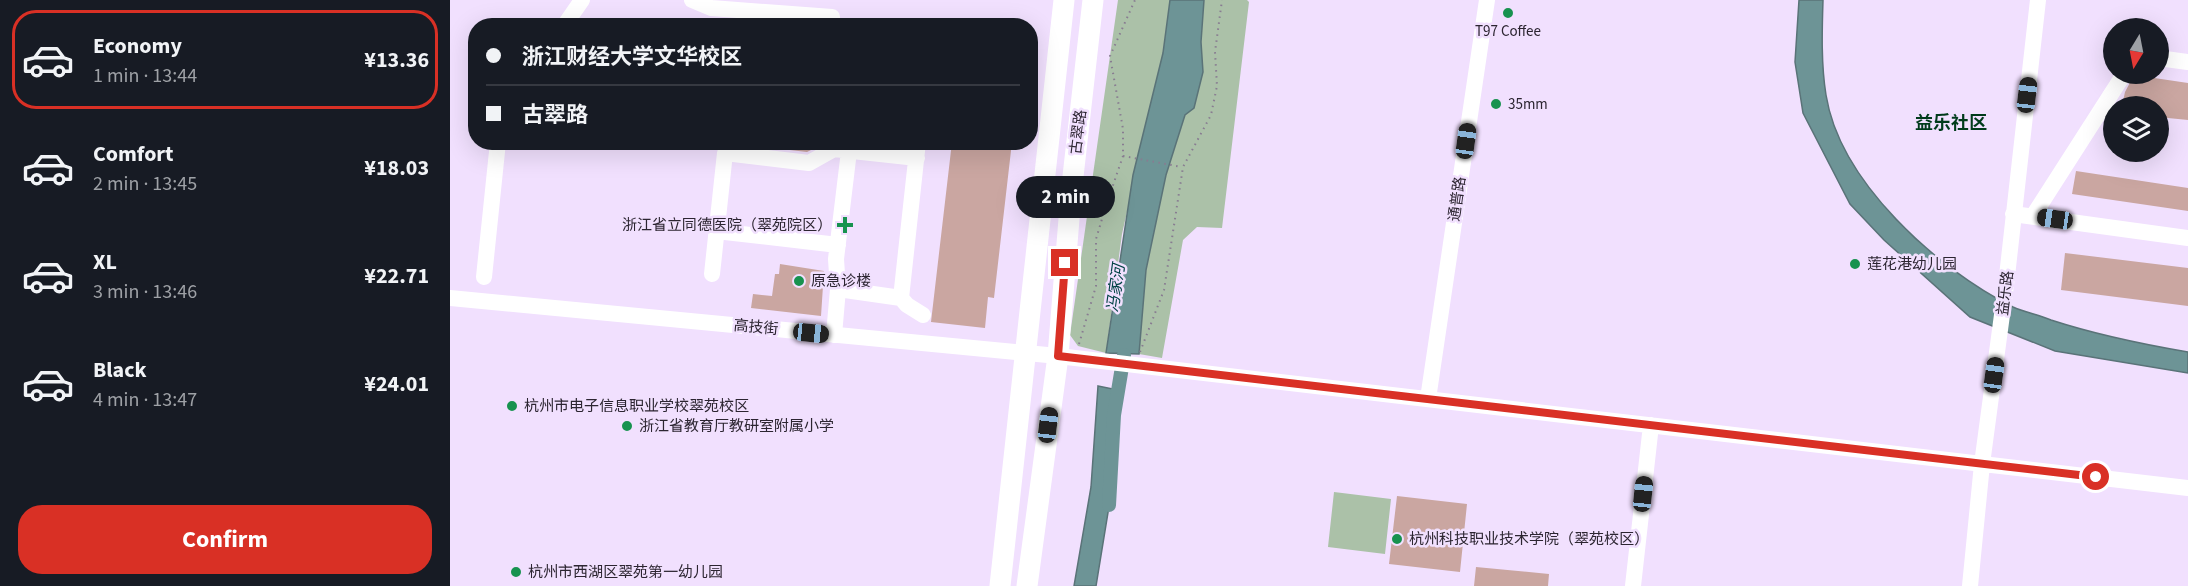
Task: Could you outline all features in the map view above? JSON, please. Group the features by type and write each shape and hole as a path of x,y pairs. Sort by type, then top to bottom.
{"main road":[{"name":"古翠路","path":"1000,586 1064,0"},
{"name":"古翠路","path":"1027,586 1058,356 1071,194 1093,0"}],"street":[{"path":"570,18 582,0"},
{"path":"692,0 711,8 832,17"},
{"name":"通普路","path":"1428,399 1487,0"},
{"name":"益乐路","path":"1970,586 1982,464 2006,285 2038,0"},
{"path":"2169,59 2188,62"},
{"path":"2033,216 2118,84"},
{"path":"484,277 497,150"},
{"path":"712,274 725,153 809,163 832,150"},
{"path":"842,150 918,150 901,298"},
{"path":"834,335 838,289 838,244 849,151"},
{"path":"2013,214 2188,238"},
{"path":"717,231 838,244"},
{"path":"838,289 901,298 907,305 923,315"},
{"name":"高技街","path":"450,298 1058,356 1428,399"},
{"path":"1428,399 2188,488"},
{"path":"1633,586 1651,425"}],"path":[{"path":"1109,197 1123,156 1123,129 1110,56 1135,0"},
{"path":"1139,354 1164,290 1182,167 1211,115 1217,86 1215,52 1222,0"},
{"path":"1123,156 1182,167"},
{"path":"1087,207 1095,207"},
{"path":"1078,346 1096,286 1096,239 1102,219"}],"shaded area":[{"path":"1118,0 1170,0 1163,53 1122,234 1106,353 1078,346 1070,335"},
{"path":"1170,0 1204,0 1201,42 1203,72 1194,108 1185,115 1166,175 1146,270 1139,354 1106,353 1133,175 1163,53"},
{"path":"1204,0 1247,0 1249,2 1222,228 1197,227 1183,240 1162,358 1139,354 1146,270 1166,175 1185,115 1194,108 1203,72 1201,42"},
{"path":"1799,0 1823,0 1822,36 1826,95 1835,128 1850,159 1871,190 1924,246 1984,291 2017,309 2102,335 2188,352 2188,373 2055,351 1970,317 1884,240 1850,204 1803,113 1795,62"},
{"path":"1098,386 1118,390 1114,415 1112,488 1096,586 1074,586 1091,487"},
{"path":"1334,492 1391,499 1385,554 1328,547"}],"building":[{"path":"2169,80 2188,83 2188,120 2169,118 2169,96 2124,96 2129,84 2169,84"},
{"path":"951,150 1011,150 994,298 988,297 985,328 931,322"},
{"path":"2076,171 2188,188 2188,211 2072,194"},
{"path":"2065,253 2188,268 2188,306 2061,290"},
{"path":"780,264 824,271 821,316 751,308 753,294 772,296 775,274 779,274"},
{"path":"1397,496 1467,504 1460,572 1389,564"},
{"path":"1476,567 1549,574 1548,586 1474,586"}],"waterway":[{"name":"冯家河","path":"1109,505 1114,415 1124,355"}],"place":[{"name":"T97 Coffee","path":"1508,13"},
{"name":"35mm","path":"1496,104"},
{"name":"浙江省立同德医院（翠苑院区）","path":"845,225"},
{"name":"莲花港幼儿园","path":"1855,264"},
{"name":"原急诊楼","path":"799,281"},
{"name":"杭州市电子信息职业学校翠苑校区","path":"512,406"},
{"name":"浙江省教育厅教研室附属小学","path":"627,426"},
{"name":"杭州科技职业技术学院（翠苑校区）","path":"1397,539"},
{"name":"杭州市西湖区翠苑第一幼儿园","path":"516,572"}],"district":[{"name":"益乐社区","path":"1951,123"}],"route":[{"path":"1065,263 1058,356 2096,477"}]}
